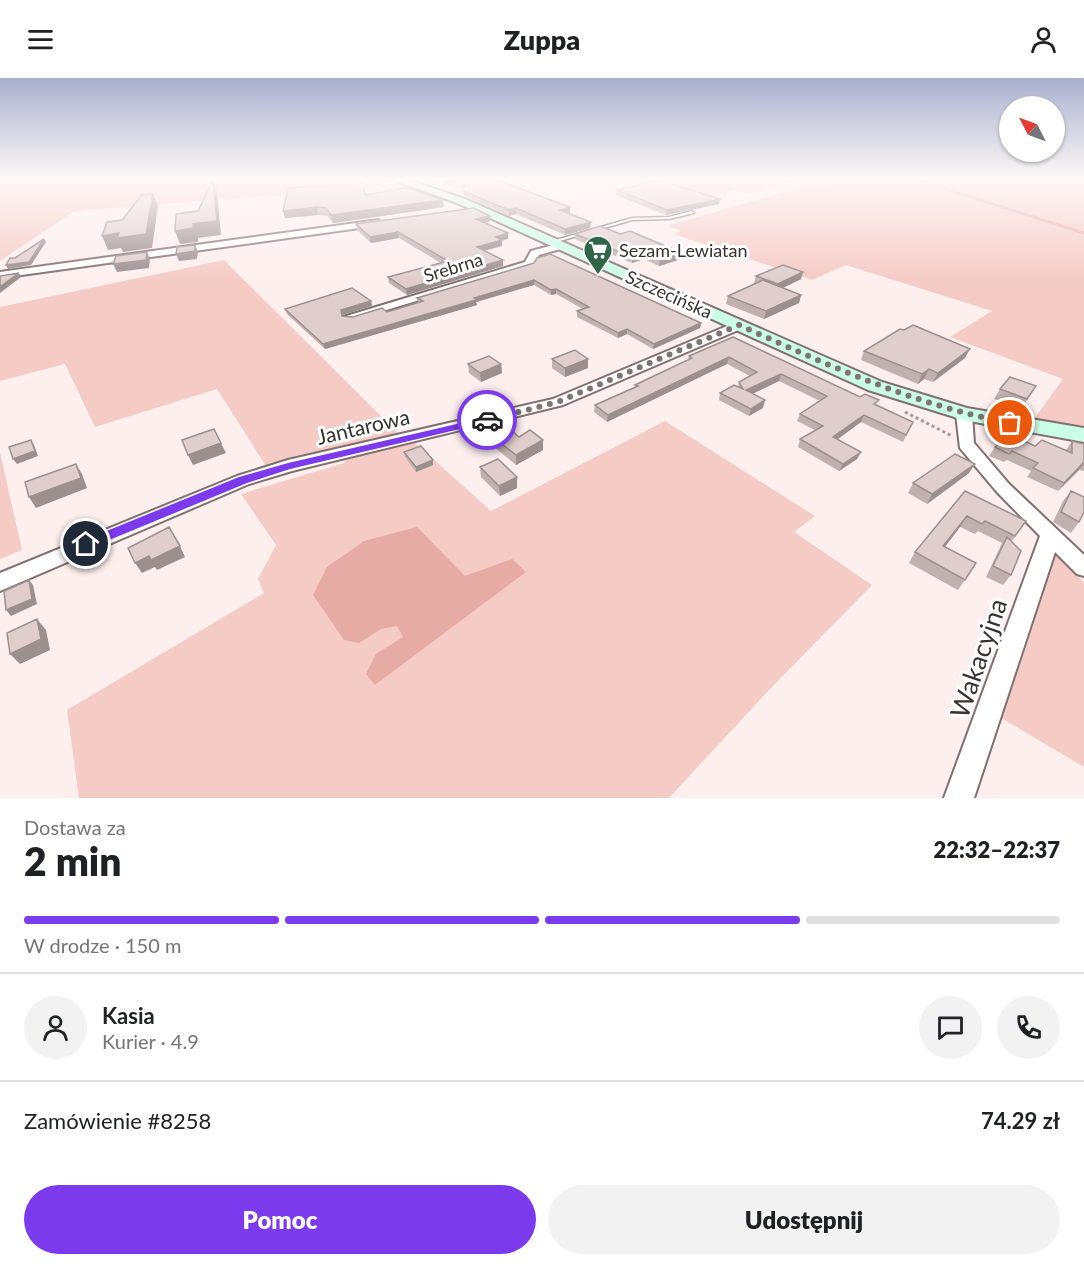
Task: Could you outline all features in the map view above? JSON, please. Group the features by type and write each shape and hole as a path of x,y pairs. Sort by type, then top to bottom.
{"street":[{"name":"Szczecińska","path":"487,213 875,386 964,414 1084,435"},
{"path":"0,274 385,222"},
{"name":"Srebrna","path":"349,317 529,264 535,253 556,244"},
{"name":"Jantarowa","path":"0,582 243,480 288,466 558,402 739,325"},
{"path":"964,414 966,444 1003,488 1084,568"},
{"name":"Wakacyjna","path":"959,798 1050,536"}],"lane":[{"path":"556,244 632,219 669,218 690,213"}],"shaded area":[{"path":"0,213 72,213 0,261"},
{"path":"713,213 1084,213 1084,426 1034,419 1063,379 950,337 992,311 846,265 812,280 674,234 681,231 667,226"},
{"path":"224,260 398,433 266,466 217,389 95,427 65,364 0,381 0,307"},
{"path":"665,421 815,516 794,532 872,585 769,690 669,798 79,798 67,710 264,593 258,579 276,545 241,494 344,463 350,455 413,441 491,511"},
{"path":"0,452 22,550 0,559"},
{"path":"417,527 465,576 512,559 526,572 375,685 366,674 376,654 403,637 397,626 381,629 359,643 344,640 313,595 327,567 364,541"},
{"path":"1052,551 1084,582 1084,767 1001,718"}],"building":[{"path":"128,213 150,213 146,234 117,238 119,233 102,236 107,222 122,220"},
{"path":"216,213 217,221 193,224 193,228 175,231 176,214"},
{"path":"329,213 349,213 331,215"},
{"path":"440,213 483,213 490,216 476,219 508,233 496,237 502,240 477,247 503,260 406,289 388,277 448,261 398,232 370,237 356,224"},
{"path":"527,213 567,213 591,222 565,229"},
{"path":"600,226 620,234 630,231 682,253 660,260 645,253 632,257 575,234"},
{"path":"44,239 29,262 6,265 10,258 15,258"},
{"path":"195,245 195,251 176,254 177,247"},
{"path":"147,252 146,260 113,264 116,256"},
{"path":"550,254 701,323 654,344 627,329 618,333 577,311 589,307 534,280 474,298 476,300 323,344 285,309 352,288 371,301 341,310 342,316 353,317 382,308 387,312 423,301 417,298 534,263 537,258"},
{"path":"783,265 803,272 778,284 756,276"},
{"path":"19,273 0,287 0,276"},
{"path":"763,280 801,295 766,311 728,296"},
{"path":"913,325 970,349 938,373 929,369 922,374 864,351 900,329 904,330"},
{"path":"733,337 860,397 865,394 879,400 874,404 913,422 906,435 864,415 833,437 861,452 843,464 800,439 823,426 800,414 827,396 781,374 746,390 765,400 751,409 720,393 734,385 743,389 739,382 757,372 729,357 608,415 595,405 692,358 689,356"},
{"path":"575,350 588,359 565,368 552,359"},
{"path":"489,356 501,364 480,373 468,364"},
{"path":"1010,377 1036,386 1027,399 1000,389"},
{"path":"214,429 221,443 188,455 182,440"},
{"path":"510,429 519,437 530,430 543,440 516,455 494,438"},
{"path":"1010,434 1035,446 1042,440 1072,453 1072,441 1084,444 1084,462 1064,483 1033,468 1038,463 1012,451 1009,454 995,447"},
{"path":"31,440 35,451 13,459 9,447"},
{"path":"421,446 433,460 416,467 404,452"},
{"path":"955,454 975,464 932,494 913,483"},
{"path":"498,459 517,477 499,486 480,467"},
{"path":"76,464 81,478 29,497 25,482"},
{"path":"965,491 1026,521 1015,536 985,521 982,524 967,516 943,546 976,563 965,580 915,552"},
{"path":"1071,491 1084,497 1084,512 1079,522 1061,512"},
{"path":"169,527 180,546 151,560 149,556 135,563 128,548"},
{"path":"1007,537 1021,551 1011,575 993,566"},
{"path":"29,580 32,599 6,610 4,591"},
{"path":"37,619 41,639 10,654 7,633"}],"waterway":[{"path":"1020,213 1084,233"}],"way so far":[{"path":"487,420 558,402 739,325 895,393 964,414 1010,423"}],"place":[{"name":"Sezam-Lewiatan","path":"598,276"}],"route":[{"path":"86,544 200,496 288,466 487,420"}]}
